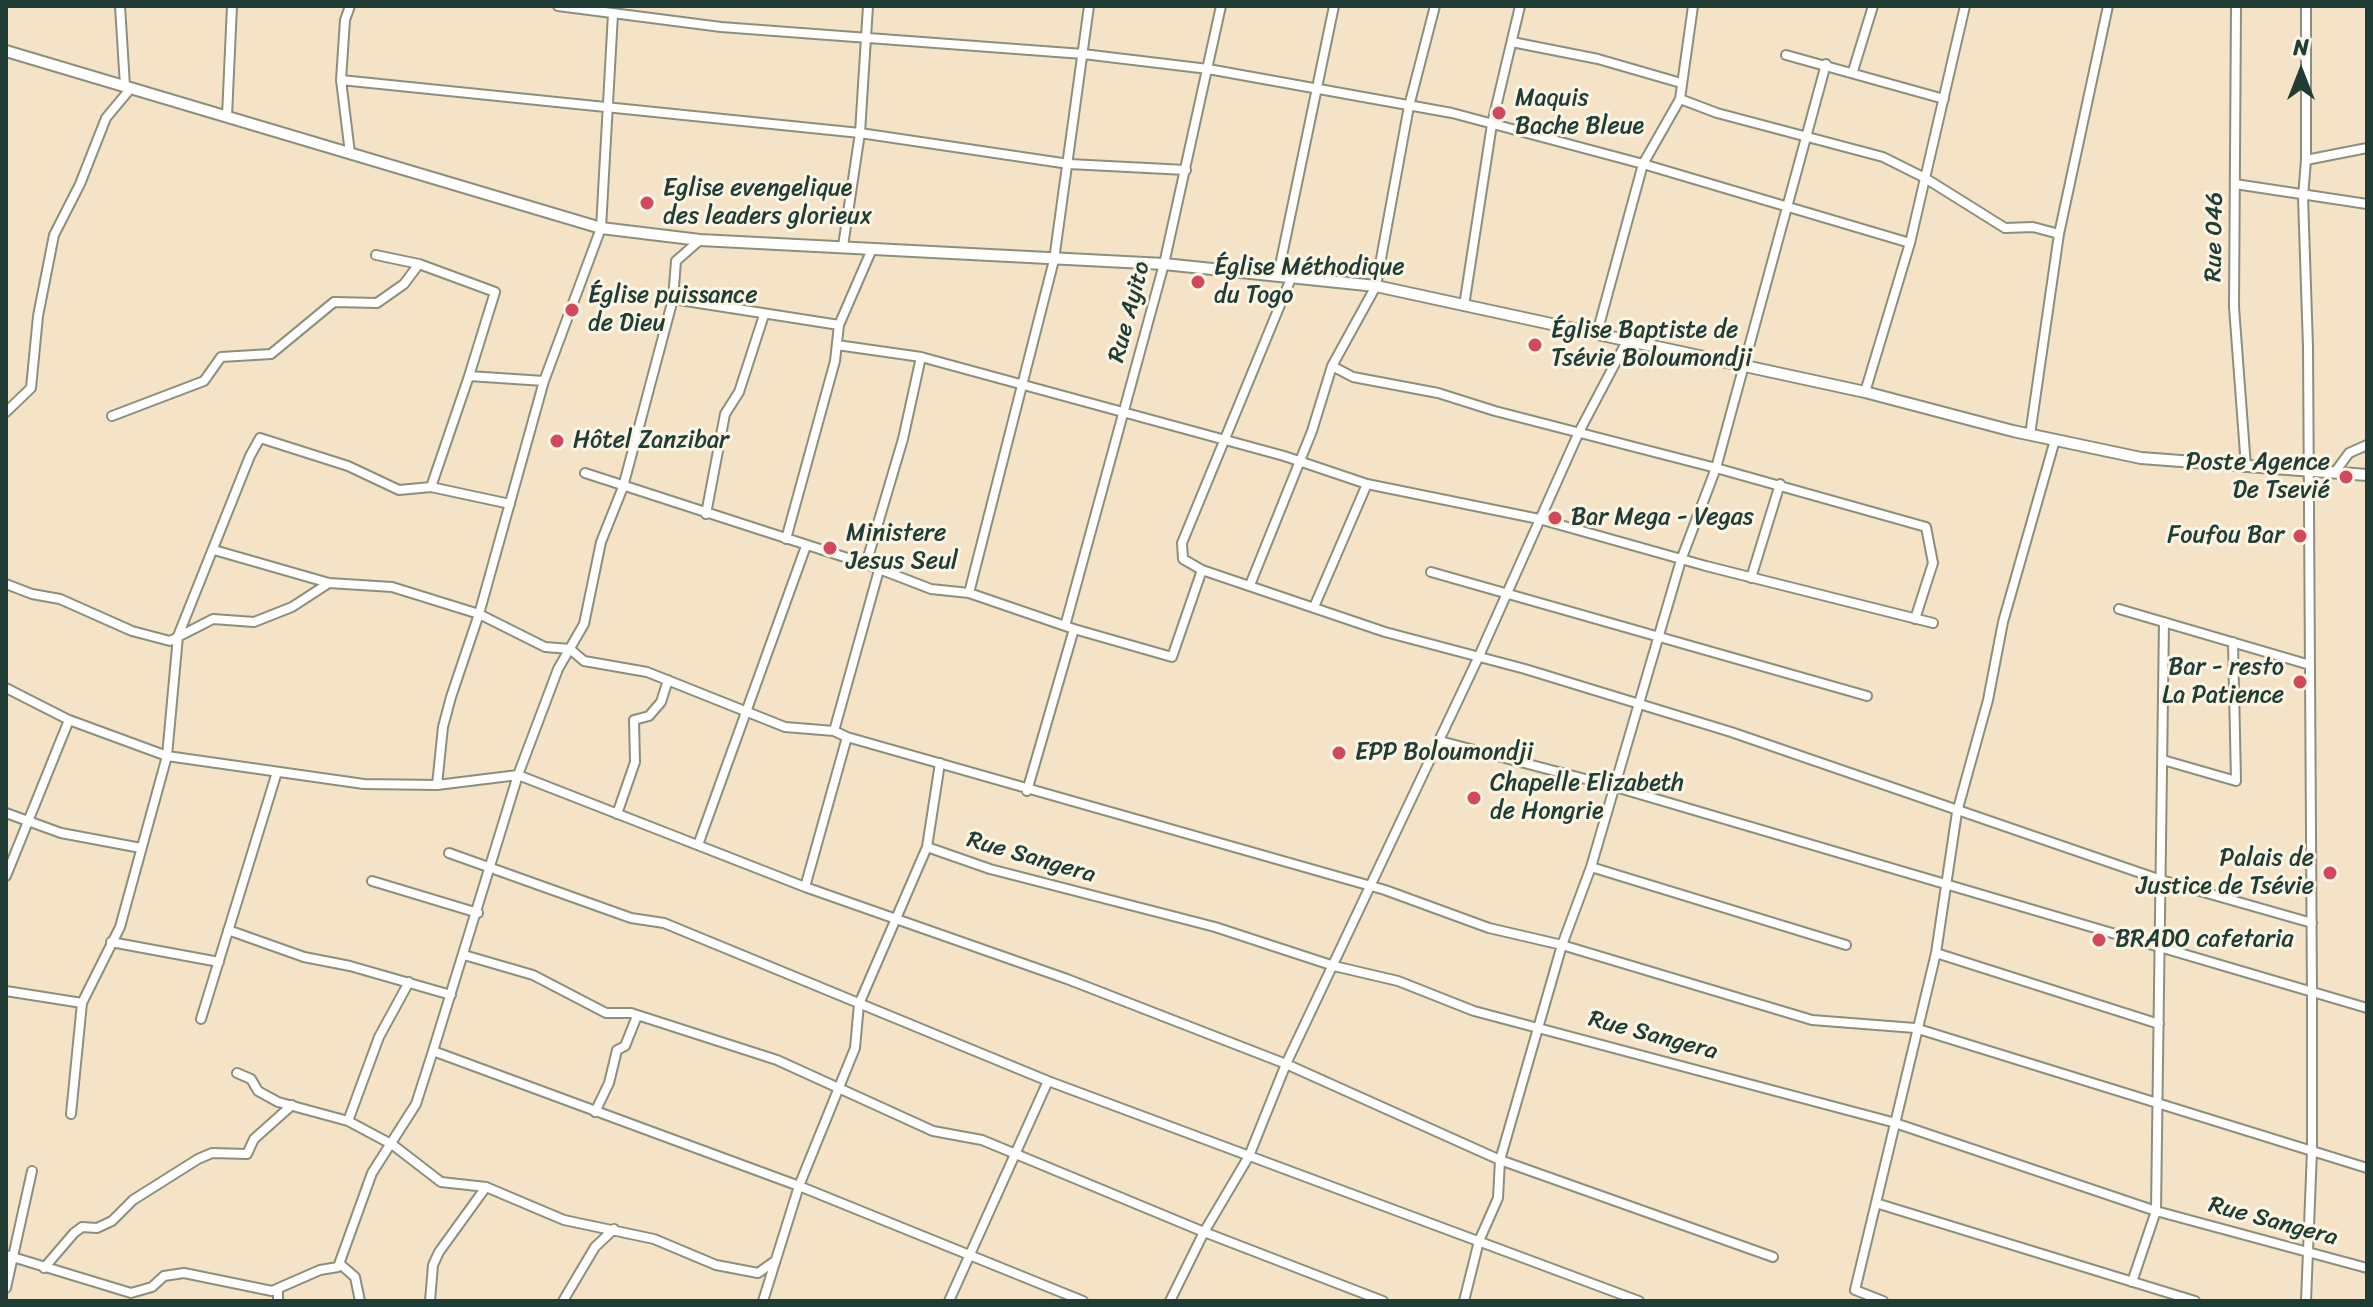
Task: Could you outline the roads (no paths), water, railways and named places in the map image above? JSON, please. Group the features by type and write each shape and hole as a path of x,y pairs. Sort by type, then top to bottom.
{"street":[{"path":"6,412 31,388 38,316 54,235 106,118 128,87 120,6"},
{"path":"227,116 232,6"},
{"path":"350,6 345,20 341,80 350,153"},
{"path":"558,6 721,27 1083,54 1208,69 1492,124 1643,164 1910,243"},
{"path":"843,246 860,133 868,6"},
{"path":"969,593 1054,260 1089,6"},
{"name":"Rue Ayito","path":"1027,791 1164,264 1221,6"},
{"path":"1278,275 1334,6"},
{"path":"1250,585 1312,431 1332,366 1376,286 1409,106 1435,6"},
{"path":"1464,306 1492,124 1520,6"},
{"path":"1597,333 1643,164 1680,99 1693,6"},
{"path":"1853,71 1873,6"},
{"path":"1865,392 1910,243 1965,6"},
{"path":"2030,435 2059,234 2108,6"},
{"name":"Rue 046","path":"2236,6 2234,307 2246,467"},
{"path":"2306,6 2306,160 2303,197 2308,347 2312,923 2312,1151 2306,1301"},
{"path":"437,785 443,727 479,614 544,381 601,228 613,14"},
{"path":"1512,42 1598,59 1681,83"},
{"path":"6,51 601,228 700,240 1164,264 1376,286 1865,392 2030,435 2141,458 2367,475"},
{"path":"1786,55 1853,71 1944,99"},
{"path":"1464,1301 1479,1241 1498,1198 1500,1160 1562,945 1591,867 1612,786 1681,560 1716,468 1826,64"},
{"path":"341,80 860,133 1069,164 1186,170"},
{"path":"1680,99 1717,113 1883,157 1925,178 2005,228 2033,227 2059,234"},
{"path":"2306,160 2367,148"},
{"path":"2235,184 2303,197 2367,204"},
{"path":"9,1256 131,1293 152,1287 164,1276 184,1273 272,1291 340,1264 372,1173 393,1145 416,1104 492,869 518,775 558,669 584,624 601,542 623,487 673,299 676,261 700,240"},
{"path":"786,539 837,345 839,325 872,249"},
{"path":"376,255 419,264 495,292 431,487"},
{"path":"112,416 204,381 221,357 271,354 334,302 377,303 404,284 419,264"},
{"path":"1292,276 1223,439 1180,553 1183,559 1202,570 1385,632 1479,656 1638,704 1883,782 1957,812 2025,831 2161,880 2312,923"},
{"path":"673,299 839,325"},
{"path":"706,514 725,414 739,392 764,315"},
{"path":"1170,1301 1204,1232 1249,1156 1286,1064 1440,741 1579,432 1628,339"},
{"path":"837,345 921,357 1223,439 1367,484 1539,519 1681,560 1933,623"},
{"path":"866,564 903,439 921,357"},
{"path":"1332,366 1353,377 1438,393 1780,484 1926,527 1933,563 1915,619"},
{"path":"469,376 544,381"},
{"path":"71,1114 82,1003 120,927 167,756 178,636 260,438 348,466 399,490 431,487 510,504"},
{"path":"1883,1301 1855,1290 1879,1204 1892,1122 1936,953 1957,812 1988,700 2003,622 2055,440"},
{"path":"2335,472 2349,453 2367,445"},
{"path":"585,473 866,564 931,589 969,593 1172,657 1202,570"},
{"path":"1314,607 1367,484"},
{"path":"1751,578 1780,484"},
{"path":"698,845 806,546"},
{"path":"214,550 329,583 392,587 479,614 545,647 570,649 584,661 647,672 747,709 785,727 834,731 1027,791 1370,886 1489,928 1562,945 1812,1020 1915,1028 2367,1168"},
{"path":"834,731 879,570"},
{"path":"1431,572 1658,634 1867,696"},
{"path":"6,584 32,594 60,599 132,631 170,641 213,619 254,622 292,607 329,583"},
{"path":"2119,609 2310,665"},
{"path":"2132,1282 2156,1211 2164,622"},
{"path":"2163,760 2236,781 2233,642"},
{"path":"617,814 635,762 634,720 649,716 661,702 668,680"},
{"path":"6,688 69,720 167,756 364,784 437,785 518,775 805,887 1067,979 1286,1064 1500,1160 1773,1257"},
{"path":"6,876 69,720"},
{"path":"805,887 847,737"},
{"path":"1440,741 1612,786 2367,1008"},
{"path":"763,1301 799,1186 855,1048 859,1004 927,847 940,763"},
{"path":"201,1019 277,772"},
{"path":"6,813 30,819 61,833 141,848"},
{"name":"Rue Sangera","path":"927,847 990,869 1215,927 1334,966 1398,981 1474,1011 1540,1026 1892,1122 2156,1211 2367,1268"},
{"path":"449,853 631,918 664,923 1048,1081 1639,1301"},
{"path":"1591,867 1846,945"},
{"path":"372,881 478,913"},
{"path":"228,930 304,957 451,995"},
{"path":"111,942 219,962"},
{"path":"1936,953 2159,1024"},
{"path":"464,955 533,975 606,1013 637,1016 777,1060 933,1131 982,1140 1204,1232 1383,1301"},
{"path":"348,1121 379,1037 409,982"},
{"path":"6,991 82,1003"},
{"path":"595,1112 605,1094 617,1050 625,1046 637,1016"},
{"path":"433,1051 799,1186 1083,1301"},
{"path":"237,1073 251,1079 258,1091 292,1105 348,1121 393,1145 441,1182 486,1187 516,1197 524,1205 564,1220 654,1239 716,1265 758,1273 775,1261"},
{"path":"949,1301 1013,1152 1048,1081"},
{"path":"44,1268 82,1227 97,1228 112,1221 133,1200 198,1159 212,1153 247,1154 254,1139 292,1105"},
{"path":"6,1288 9,1256 32,1171"},
{"path":"430,1301 433,1265 439,1252 486,1187"},
{"path":"1879,1204 2195,1301"},
{"path":"563,1301 595,1247 614,1229"},
{"path":"340,1264 355,1277 360,1301"},
{"path":"278,1289 278,1301"}],"place":[{"name":"Maquis Bache Bleue","path":"1499,113"},
{"name":"Eglise evengelique des leaders glorieux","path":"647,203"},
{"name":"Église Méthodique du Togo","path":"1198,282"},
{"name":"Église puissance de Dieu","path":"572,310"},
{"name":"Église Baptiste de Tsévie Boloumondji","path":"1535,345"},
{"name":"Hôtel Zanzibar","path":"557,441"},
{"name":"Poste Agence De Tsevié","path":"2346,477"},
{"name":"Bar Mega - Vegas","path":"1555,518"},
{"name":"Foufou Bar","path":"2300,536"},
{"name":"Ministere Jesus Seul","path":"830,548"},
{"name":"Bar - resto La Patience","path":"2300,682"},
{"name":"EPP Boloumondji","path":"1339,753"},
{"name":"Chapelle Elizabeth de Hongrie","path":"1474,798"},
{"name":"Palais de Justice de Tsévie","path":"2330,873"},
{"name":"BRADO cafetaria","path":"2099,940"}]}
